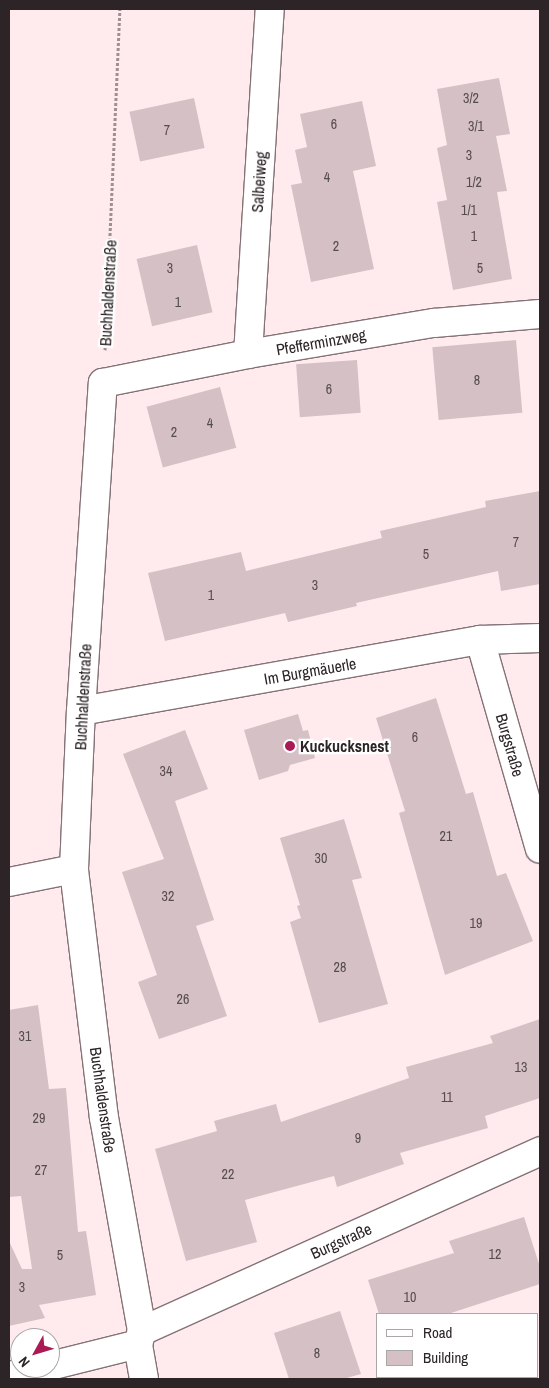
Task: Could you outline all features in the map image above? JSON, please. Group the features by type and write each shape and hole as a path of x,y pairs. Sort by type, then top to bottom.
{"street":[{"name":"Salbeiweg","path":"248,354 270,9"},
{"name":"Pfefferminzweg","path":"103,383 248,354 434,323 540,314"},
{"name":"Buchhaldenstraße","path":"103,383 81,711 74,869 104,1118 140,1337 144,1379"},
{"name":"Im Burgmäuerle","path":"81,711 480,640 540,638"},
{"name":"Burgstraße","path":"480,640 540,849"},
{"path":"9,882 74,869"},
{"name":"Burgstraße","path":"60,1363 140,1337 540,1151"}],"path":[{"name":"Buchhaldenstraße","path":"103,383 118,90 120,9"}],"building":[{"path":"499,78 510,134 496,136 507,191 497,192 512,279 453,290 437,202 447,200 437,148 447,145 437,89"},
{"path":"194,98 205,148 140,162 129,112"},
{"path":"362,101 376,166 353,171 374,269 311,282 291,185 302,183 295,150 307,147 300,114"},
{"path":"197,245 213,312 152,326 137,259"},
{"path":"516,340 522,413 439,420 432,347"},
{"path":"357,360 361,413 300,417 296,364"},
{"path":"220,387 236,448 163,468 147,407"},
{"path":"540,491 540,584 501,591 498,571 356,603 357,606 288,622 285,613 165,641 148,573 241,552 246,571 382,538 380,531 486,507 485,501"},
{"path":"436,698 466,794 473,792 497,876 506,873 533,941 445,975 399,813 405,811 376,718"},
{"name":"Kuckucksnest","path":"298,714 303,731 308,730 315,758 290,765 288,771 259,780 244,730"},
{"path":"185,730 208,789 175,801 214,920 196,926 227,1016 159,1039 138,982 157,975 122,872 164,859 123,754"},
{"path":"344,819 362,878 352,880 388,1004 319,1023 290,922 301,918 297,906 300,905 280,838"},
{"path":"38,1005 49,1089 66,1088 78,1232 86,1231 96,1295 39,1305 45,1318 9,1326 9,1241 22,1269 32,1269 21,1196 9,1197 9,1010"},
{"path":"540,1019 540,1098 485,1116 488,1128 400,1153 404,1164 337,1187 334,1176 245,1200 257,1242 186,1261 155,1149 217,1131 214,1121 276,1104 281,1122 409,1078 406,1067 493,1043 490,1036"},
{"path":"524,1217 540,1267 540,1284 451,1313 379,1313 368,1280 454,1253 449,1241"},
{"path":"340,1311 361,1374 343,1379 289,1379 274,1333"}],"place":[{"name":"Kuckucksnest","path":"290,746"}]}
